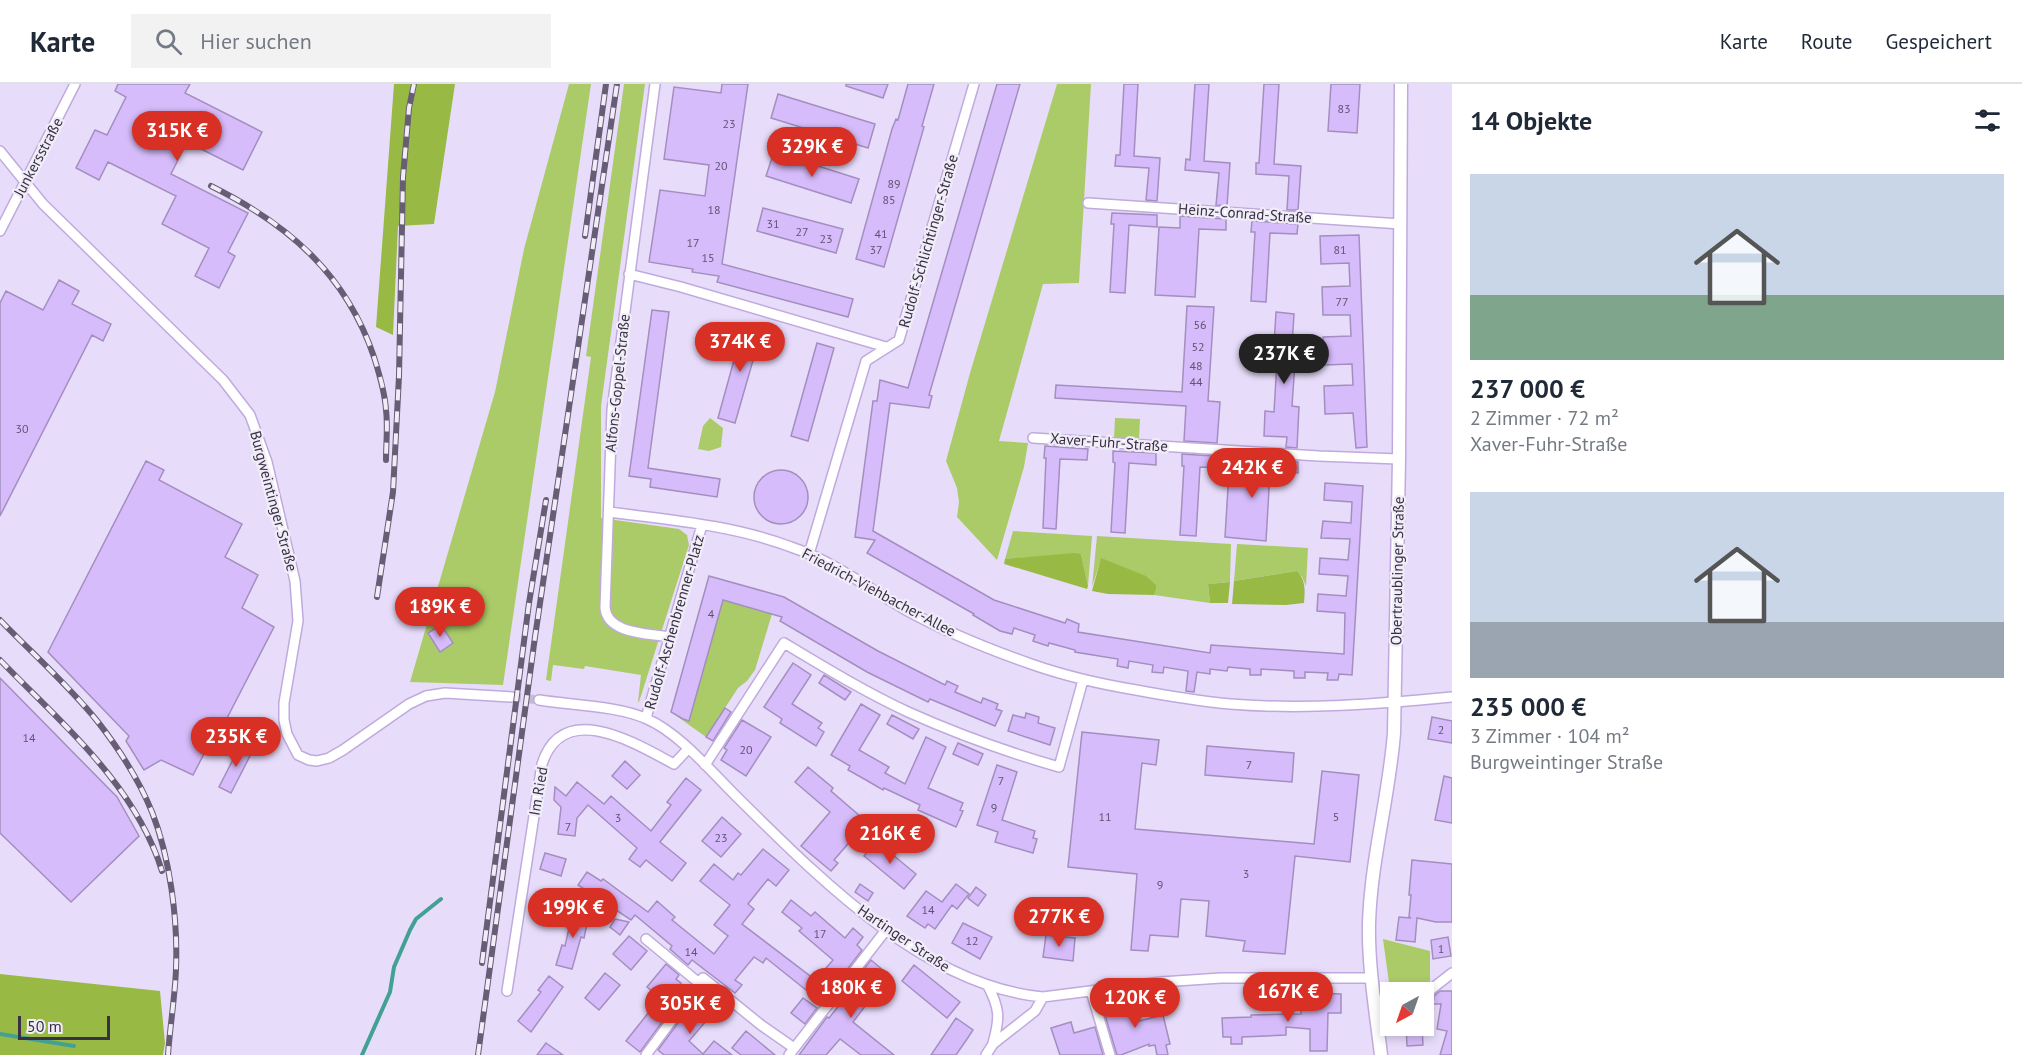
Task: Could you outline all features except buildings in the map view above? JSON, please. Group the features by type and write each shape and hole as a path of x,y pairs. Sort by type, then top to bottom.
{"street":[{"name":"Junkersstraße","path":"0,231 75,84"},
{"name":"Alfons-Goppel-Straße","path":"655,84 612,410 606,615 608,621 620,628 668,637"},
{"name":"Rudolf-Schlichtinger-Straße","path":"809,554 866,361 899,340 974,84"},
{"name":"Obertraublinger Straße","path":"1381,1055 1372,978 1369,923 1374,862 1392,759 1399,459 1401,84"},
{"name":"Burgweintinger Straße","path":"0,151 24,182 66,227 223,380 250,416 259,436 272,484 289,551 298,603 295,645 284,704 287,734 298,755 317,761 329,758 402,708 426,696 445,693 512,697"},
{"name":"Heinz-Conrad-Straße","path":"1088,203 1401,224"},
{"path":"629,274 886,347"},
{"name":"Xaver-Fuhr-Straße","path":"1033,438 1399,459"},
{"name":"Friedrich-Viehbacher-Allee","path":"609,512 755,535 809,554 935,625 1030,664 1083,680 1192,700 1231,704 1285,706 1394,702 1452,697"},
{"name":"Rudolf-Aschenbrenner-Platz","path":"646,718 702,525"},
{"path":"705,765 784,643 906,711 987,744 1059,767 1083,680"},
{"name":"Hartinger Straße","path":"539,700 617,711 646,718 688,748 799,858 886,930 943,966 987,986 1043,997 1161,982 1221,978 1372,978"},
{"name":"Im Ried","path":"507,991 542,764 550,746 558,738 568,733 591,730 619,736 674,764 688,748"},
{"path":"646,1055 703,978 792,1052 886,930"},
{"path":"646,939 699,983"},
{"path":"1434,987 1452,973"},
{"path":"986,1055 993,1044 999,1024 998,1010 987,986"},
{"path":"1091,991 1110,1055"},
{"path":"993,1044 1035,1011 1043,997"},
{"path":"1375,1000 1380,1000"}],"green space":[{"path":"394,84 455,84 434,224 398,226 393,335 376,327"},
{"path":"569,84 591,84 503,685 410,682 495,392 524,249"},
{"path":"624,84 645,84 601,406 601,518 679,529 687,535 689,545 639,702 641,675 585,666 584,669 553,665 551,681 546,680 591,357 586,356"},
{"path":"1057,84 1091,84 1079,283 1043,284 999,441 1028,443 1024,467 997,560 957,517 959,502 957,488 946,461 970,373"},
{"path":"710,418 723,428 721,447 709,451 698,449 703,426"},
{"path":"1115,418 1140,419 1139,439 1114,438"},
{"path":"1013,531 1092,536 1088,586 1081,554 1005,559"},
{"path":"1097,536 1231,544 1230,582 1208,584 1210,603 1154,595 1156,590 1101,559 1092,587"},
{"path":"1237,544 1308,548 1306,586 1297,571 1234,581"},
{"path":"1081,554 1087,589 1004,564 1005,559"},
{"path":"1101,558 1146,576 1156,585 1154,595 1108,594 1092,591"},
{"path":"1297,571 1305,590 1304,603 1232,604 1234,581"},
{"path":"1230,582 1228,603 1210,603 1208,584"},
{"path":"723,600 772,614 755,670 738,688 706,737 671,712 689,720"},
{"path":"1383,939 1430,951 1430,982 1389,982"},
{"path":"0,974 160,991 165,1043 163,1055 0,1055"}],"waterway":[{"path":"362,1055 390,992 394,967 410,930 416,919 441,899"},
{"path":"0,1034 74,1046"}],"tunnel":[{"path":"512,697 539,700"}],"railway":[{"path":"377,597 393,492 399,376 403,177 409,108 414,84"},
{"path":"585,236 606,84"},
{"path":"478,1055 535,637 617,84"},
{"path":"211,186 265,217 289,235 330,276 348,301 362,327 382,383 387,416 386,460"},
{"path":"482,963 529,603 546,500"},
{"path":"0,620 98,722 128,765 152,812 164,849 172,889 176,930 175,980 168,1055"},
{"path":"0,660 94,756 115,783 134,810 150,840 162,871"}]}
